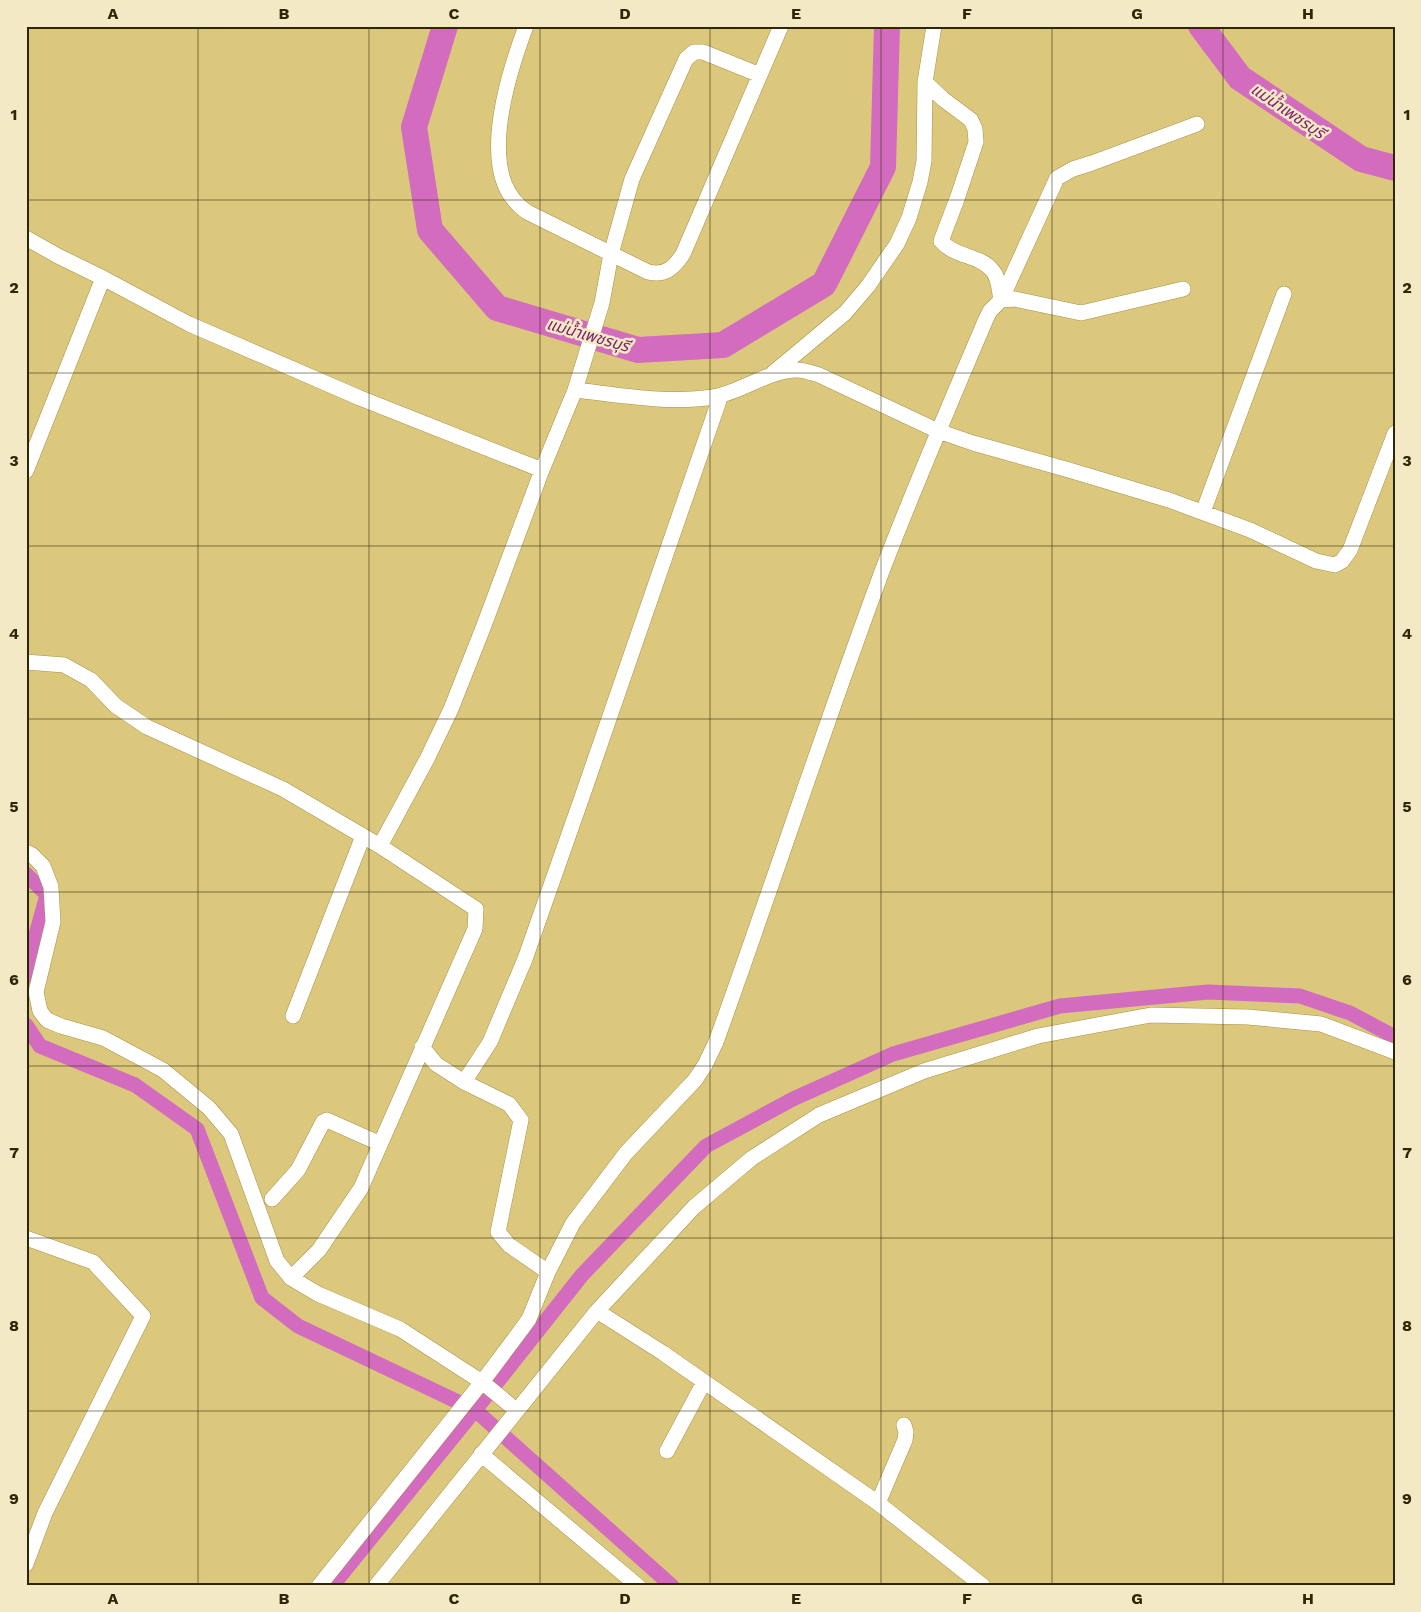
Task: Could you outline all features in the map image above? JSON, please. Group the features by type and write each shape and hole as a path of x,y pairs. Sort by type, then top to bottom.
{"street":[{"path":"526,26 513,66 500,119 499,148 505,184 512,198 526,212 654,274 665,272 674,267 686,248 781,26"},
{"path":"770,376 845,313 868,286 897,244 909,218 922,175 924,161 925,82 934,26"},
{"path":"380,846 427,759 451,709 483,628 542,470 575,390 602,302 611,254 632,179 686,59 694,52 703,52 760,75"},
{"path":"925,82 943,99 971,120 975,129 976,142 941,241 946,248 983,263 993,270 1001,300"},
{"path":"319,1586 530,1319 548,1272 573,1223 626,1153 695,1080 716,1042 814,761 868,613 938,431 986,319 990,311 1001,300 1057,178 1073,169 1197,124"},
{"path":"26,238 189,324 360,398 542,470"},
{"path":"26,471 103,278"},
{"path":"1001,300 1015,300 1081,312 1184,289"},
{"path":"1203,512 1284,294"},
{"path":"575,390 648,398 694,399 720,395 744,388 770,376 798,370 814,374 938,431 973,444 1078,473 1203,512 1250,530 1316,561 1335,566 1342,561 1350,550 1395,433"},
{"path":"464,1082 490,1042 525,959 720,395"},
{"path":"26,662 64,665 91,680 116,706 146,727 283,789 380,846 476,909 475,929 361,1188 319,1250 292,1278"},
{"path":"293,1016 363,836"},
{"path":"26,852 43,866 51,887 53,922 36,992 40,1011 47,1020 60,1026 103,1038 163,1070 209,1108 231,1134 277,1261 292,1278 318,1294 400,1329 478,1387 512,1415"},
{"path":"376,1586 597,1311 694,1207 752,1158 819,1115 924,1071 1038,1036 1151,1015 1248,1017 1321,1024 1395,1052"},
{"path":"422,1047 436,1064 464,1082 509,1104 521,1120 498,1232 509,1244 548,1272"},
{"path":"272,1198 298,1170 323,1122 327,1120 374,1141 380,1141 383,1138"},
{"path":"26,1238 93,1262 142,1316 45,1513 26,1564"},
{"path":"597,1311 704,1382 878,1503 983,1586"},
{"path":"667,1451 704,1382"},
{"path":"878,1503 906,1440 904,1425"},
{"path":"483,1451 638,1586"}],"waterway":[{"name":"แม่น้ำเพชรบุรี","path":"445,26 414,127 430,230 497,308 638,350 723,345 824,284 883,167 887,26"},
{"name":"แม่น้ำเพชรบุรี","path":"1201,26 1240,78 1361,159 1395,168"},
{"path":"26,874 47,895 26,977"},
{"path":"332,1586 582,1275 706,1146 793,1099 893,1054 1060,1006 1208,992 1300,996 1350,1013 1395,1037"},
{"path":"26,1025 40,1046 135,1085 197,1129 262,1298 298,1326 475,1410 672,1586"}]}
